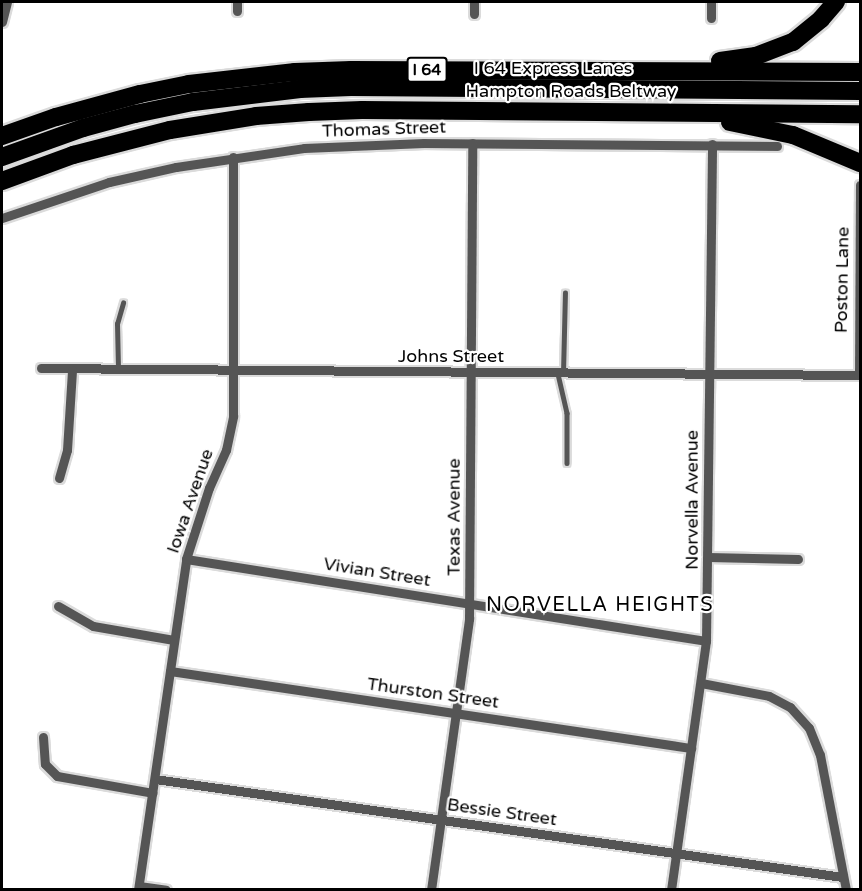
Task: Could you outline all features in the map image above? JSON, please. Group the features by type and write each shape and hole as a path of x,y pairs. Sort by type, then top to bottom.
{"highway":[{"path":"685,71 714,62 747,58 779,49 806,33 836,2"},
{"name":"Hampton Roads Beltway","path":"2,136 56,117 140,94 240,77 351,70 861,72"},
{"name":"I 64 Express Lanes","path":"2,157 84,128 135,114 193,102 300,89 351,87 861,91"},
{"name":"Hampton Roads Beltway","path":"2,181 114,143 182,128 256,116 362,110 861,114"},
{"path":"681,113 793,135 861,164"}],"street":[{"path":"2,22 7,2"},
{"path":"474,2 474,14"},
{"path":"711,2 711,18"},
{"name":"Thomas Street","path":"2,218 109,182 233,158 304,148 372,144 472,143 777,146"},
{"name":"Texas Avenue","path":"431,890 470,604 472,143"},
{"name":"Norvella Avenue","path":"671,890 706,640 712,144"},
{"name":"Iowa Avenue","path":"139,888 186,559 195,525 231,433 234,371 233,158"},
{"name":"Poston Lane","path":"860,185 860,375"},
{"name":"Johns Street","path":"41,368 118,371 860,375"},
{"path":"59,478 67,450 72,370"},
{"path":"708,557 798,559"},
{"name":"Vivian Street","path":"186,559 706,640"},
{"path":"58,606 93,626 174,640"},
{"name":"Thurston Street","path":"170,671 691,748"},
{"path":"701,683 769,696 790,707 810,728 820,754 846,890"},
{"path":"43,737 45,764 57,776 153,793"},
{"name":"Bessie Street","path":"155,779 843,877"},
{"path":"139,888 166,890"}],"lane":[{"path":"565,293 560,374 567,413 567,463"},
{"path":"118,371 117,324 123,303"}],"district":[{"name":"NORVELLA HEIGHTS","path":"600,605"}]}
